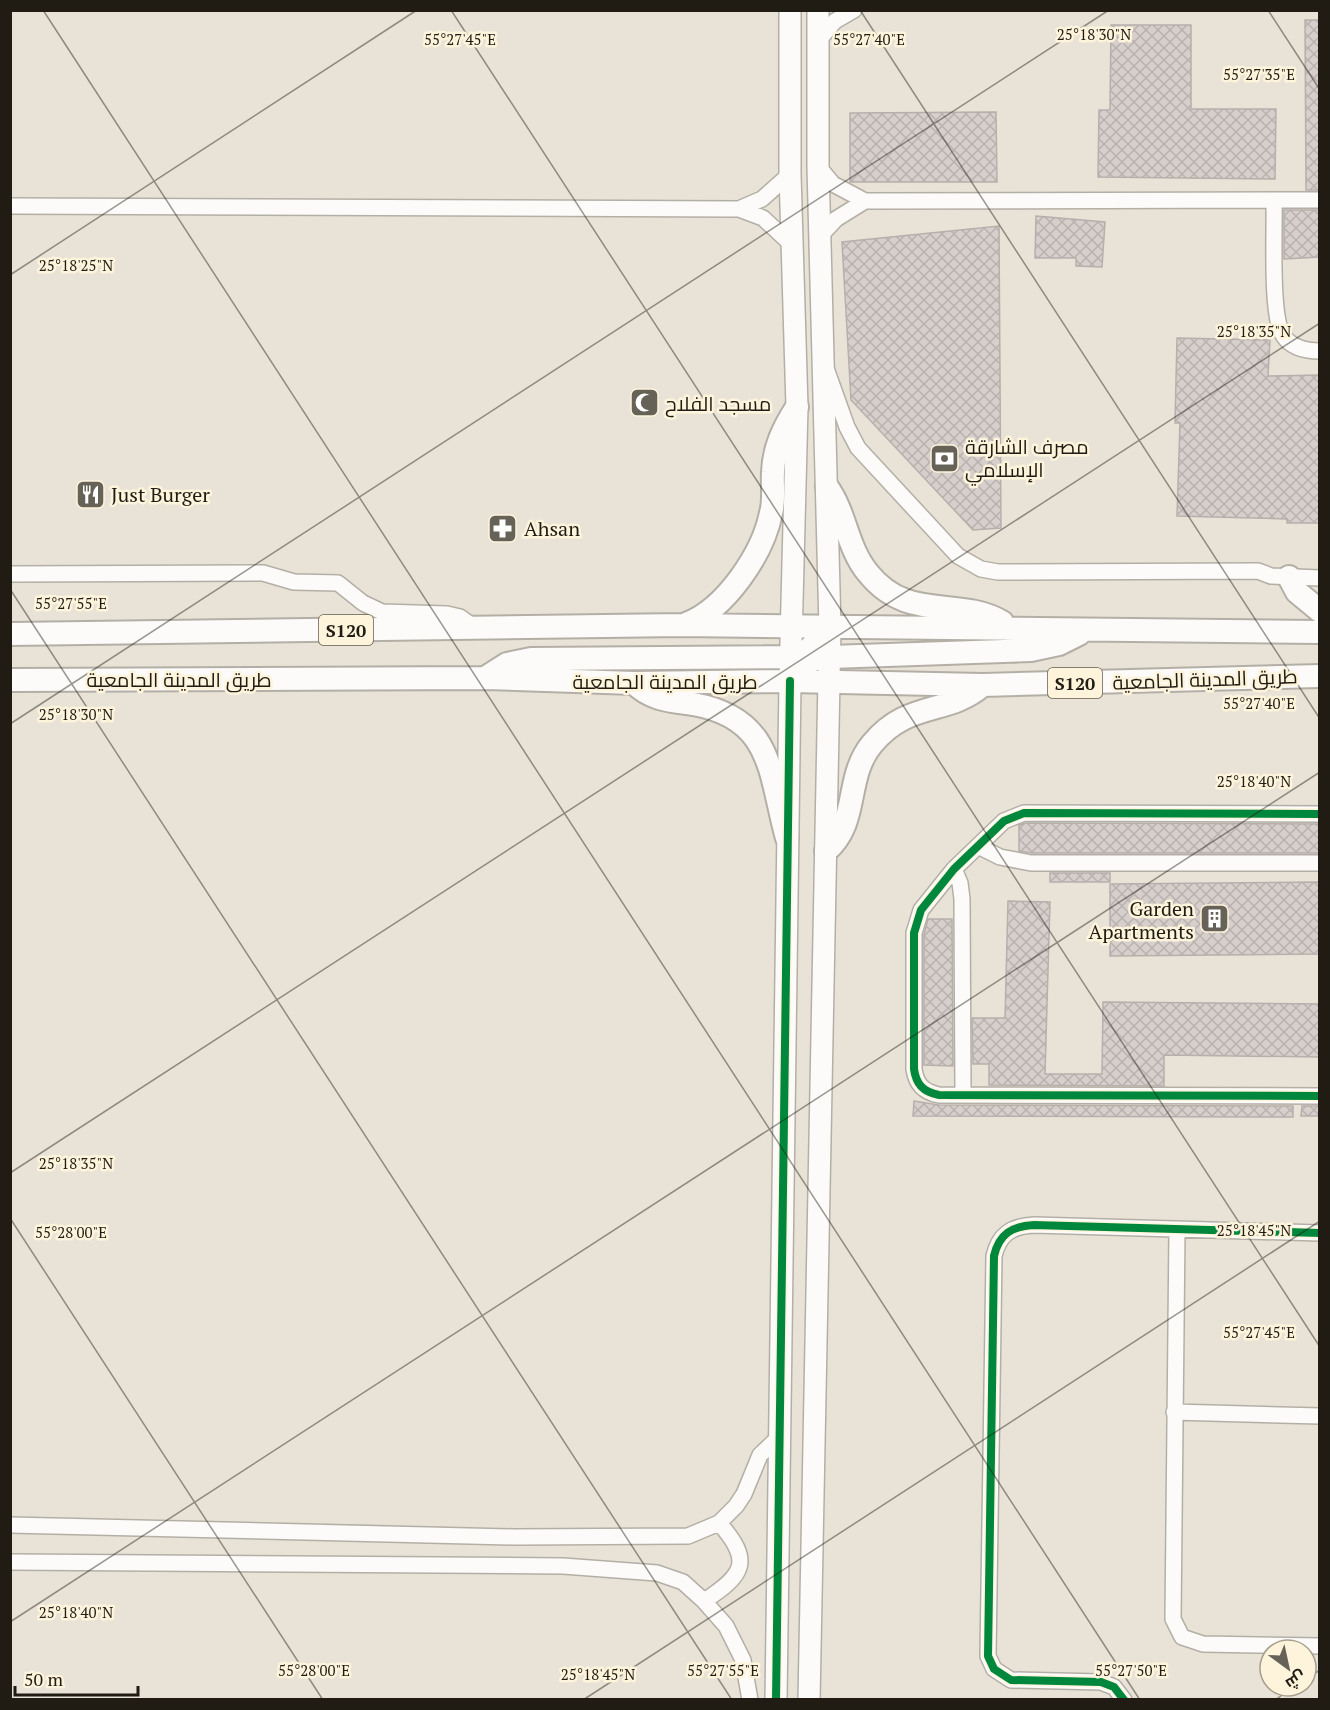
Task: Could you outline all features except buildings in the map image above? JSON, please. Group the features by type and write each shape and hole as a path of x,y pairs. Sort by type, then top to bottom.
{"main road":[{"path":"682,626 712,610 729,595 763,536 773,504 772,474 776,447 797,407"},
{"path":"826,487 839,507 860,564 883,588 911,603 987,615 1011,628"},
{"path":"1289,577 1297,592 1320,611"},
{"path":"682,626 792,629 1011,628 1086,631 1320,632"},
{"name":"S120","path":"10,634 682,626"},
{"path":"485,678 507,664 531,658 790,657 808,651 831,628"},
{"path":"789,681 812,660 830,657 1031,650 1059,644 1086,631"},
{"name":"طريق المدينة الجامعية","path":"10,680 485,678 634,684 789,681 983,685 1318,677"},
{"path":"634,684 656,698 697,705 727,714 751,730 763,748 773,777 787,838"},
{"path":"826,851 835,844 845,825 857,767 880,735 914,712 960,701 983,685"}],"street":[{"path":"776,1700 789,681 797,407 790,174 790,10"},
{"path":"809,1700 831,628 818,166 818,10"},
{"path":"819,40 835,21 854,10"},
{"path":"818,166 833,184 865,201 1320,200"},
{"path":"739,209 772,192 790,174"},
{"path":"1274,200 1279,327 1291,344 1305,350 1320,351"},
{"path":"821,235 836,219 865,201"},
{"path":"10,206 739,209 763,218 792,245"},
{"path":"824,361 847,427 858,448 952,550 973,566 998,572 1258,571 1271,576 1320,578"},
{"path":"10,574 263,573 286,581 338,584 363,603 382,612 454,615 476,629"},
{"path":"1320,814 1024,813 1004,821 954,869 927,900 916,921 914,1069 918,1084 931,1094 1320,1096"},
{"path":"978,846 1000,857 1031,863 1320,862"},
{"path":"954,869 962,891 963,1095"},
{"path":"1124,1700 1114,1687 1101,1682 1011,1680 994,1669 988,1656 996,1244 1003,1235 1020,1226 1320,1233"},
{"path":"1177,1230 1172,1609 1177,1629 1182,1637 1203,1644 1320,1646"},
{"path":"1174,1412 1320,1416"},
{"path":"10,1525 514,1537 661,1537 696,1534 719,1523 744,1494 760,1455 778,1437"},
{"path":"704,1601 733,1581 740,1568 740,1551 719,1523"},
{"path":"10,1562 563,1566 657,1573 682,1582 704,1601 726,1626 743,1660 750,1700"}],"cycle path":[{"path":"776,1700 790,681"},
{"path":"1320,814 1024,813 1004,821 954,869 921,910 914,933 914,1069 916,1079 929,1092 939,1095 1320,1096"},
{"path":"1124,1700 1114,1687 1101,1682 1011,1680 994,1669 988,1656 994,1256 996,1248 1003,1237 1013,1229 1034,1225 1320,1233"}],"place":[{"name":"مسجد الفلاح","path":"644,403"},
{"name":"مصرف الشارقة الإسلامي","path":"944,458"},
{"name":"Just Burger","path":"90,494"},
{"name":"Ahsan","path":"503,528"},
{"name":"Garden Apartments","path":"1215,919"}]}
